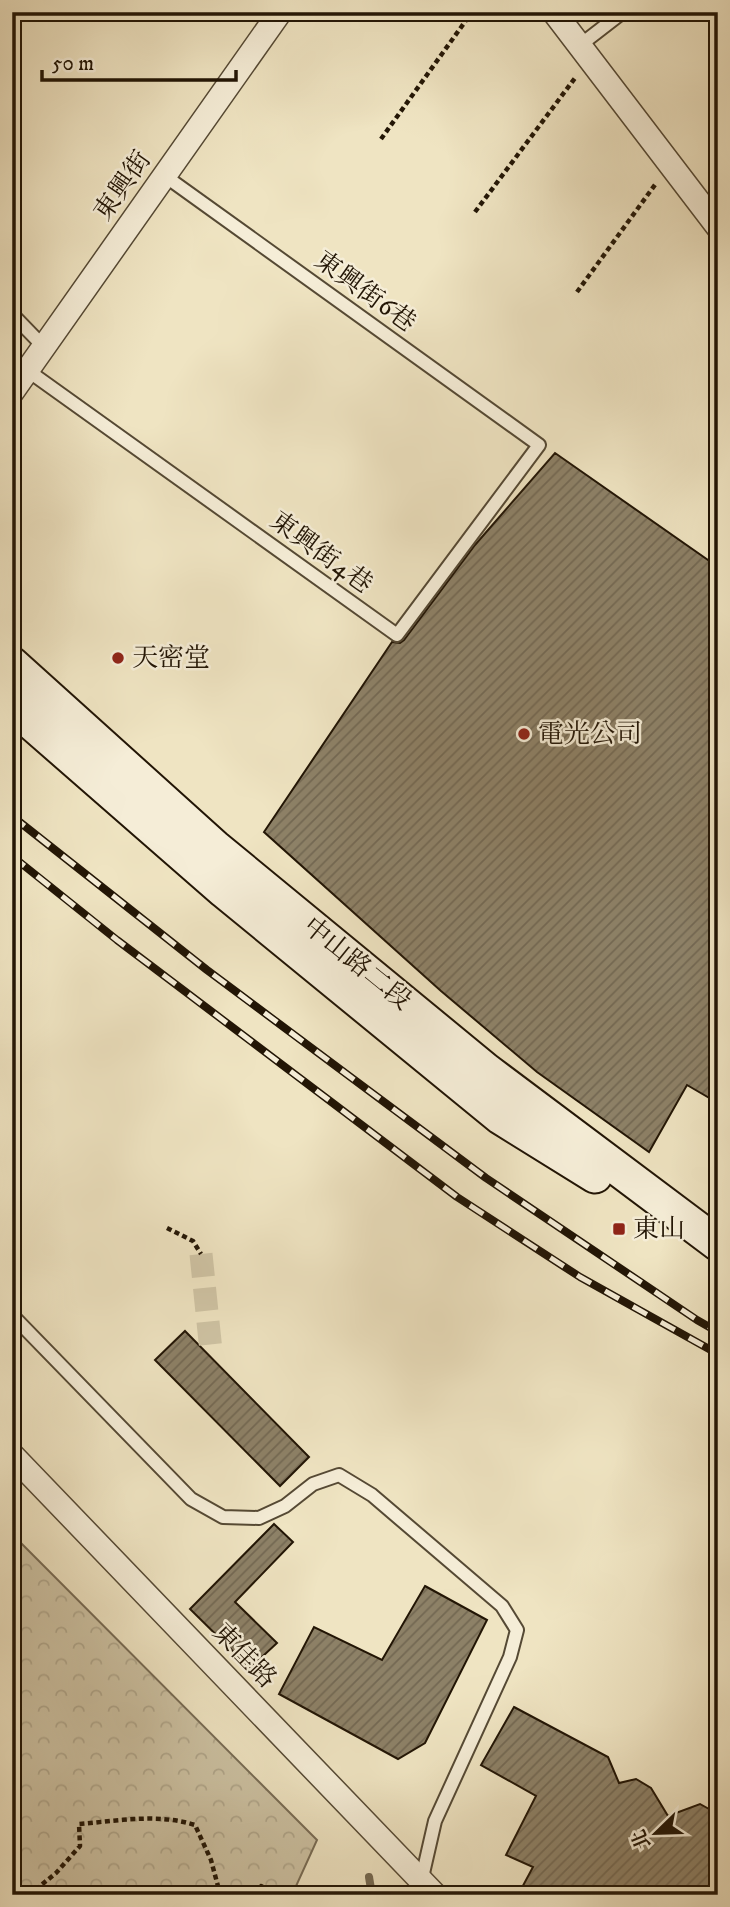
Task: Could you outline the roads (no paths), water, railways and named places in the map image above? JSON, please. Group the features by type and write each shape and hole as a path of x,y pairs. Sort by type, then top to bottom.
{"main road":[{"name":"中山路二段","path":"12,664 215,847 455,1045 718,1244"},
{"name":"中山路二段","path":"12,706 224,891 500,1117 718,1253"}],"street":[{"name":"東興街","path":"12,392 279,12"},
{"path":"554,12 718,227"},
{"name":"東佳路","path":"12,1455 426,1891"}],"lane":[{"path":"584,52 623,12"},
{"name":"東興街6巷","path":"165,176 538,446"},
{"path":"12,314 44,346"},
{"name":"東興街4巷","path":"27,370 397,635 538,446"},
{"path":"12,1315 191,1499 223,1517 259,1518 285,1506 313,1484 339,1475 372,1495 502,1606 517,1630 510,1657 435,1821 426,1891"}],"waterway":[{"path":"369,1877 372,1895"}],"tunnel":[{"path":"201,1254 211,1351"}],"railway":[{"path":"12,816 207,970 486,1178 718,1332"},
{"path":"12,856 117,940 457,1197 580,1277 718,1354"}],"place":[{"name":"天密堂","path":"118,658"},
{"name":"電光公司","path":"524,734"},
{"name":"東山","path":"619,1229"}]}
